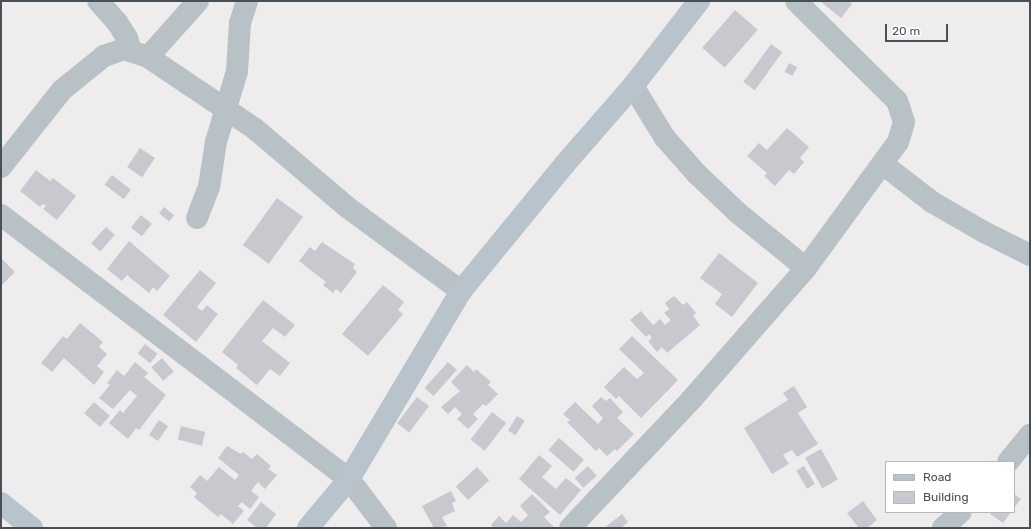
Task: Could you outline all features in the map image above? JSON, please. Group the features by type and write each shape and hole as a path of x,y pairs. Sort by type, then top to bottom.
{"street":[{"path":"98,1 117,22 139,54"},
{"path":"139,54 198,1"},
{"path":"197,218 209,187 216,142 237,71 240,23 246,1"},
{"path":"308,528 349,480 461,291 564,166 633,86 699,1"},
{"path":"570,528 655,439 806,268 884,165 898,142 904,122 896,101 796,1"},
{"path":"1,167 62,90 104,56 124,49 139,54 227,109 288,156 347,207 461,291"},
{"path":"633,86 665,138 697,174 738,213 806,268"},
{"path":"884,165 932,202 984,232 1030,255"},
{"path":"1,215 349,480 384,527"},
{"path":"1009,461 1030,435"},
{"path":"1,504 32,528"},
{"path":"943,528 960,513"}],"building":[{"path":"820,1 848,1 852,4 841,18"},
{"path":"735,10 758,30 725,67 702,48"},
{"path":"771,44 782,52 755,90 743,82"},
{"path":"789,63 797,67 792,76 784,72"},
{"path":"787,128 809,147 800,158 804,162 794,174 789,170 775,186 764,176 767,173 747,156 759,143 767,150"},
{"path":"140,148 155,158 142,177 127,167"},
{"path":"36,170 50,181 53,178 76,196 57,220 43,209 46,206 43,204 40,207 20,191"},
{"path":"112,175 131,190 124,199 105,184"},
{"path":"277,198 303,217 269,264 243,245"},
{"path":"164,207 174,215 169,221 159,213"},
{"path":"141,215 152,224 142,236 131,227"},
{"path":"106,227 115,235 100,251 91,243"},
{"path":"129,241 170,276 157,291 153,287 149,293 127,275 122,281 107,269"},
{"path":"322,242 355,264 353,268 357,272 341,293 336,289 333,293 323,285 326,282 299,261 310,247 315,251"},
{"path":"719,253 758,283 732,317 715,304 722,294 700,278"},
{"path":"1,258 15,272 1,286"},
{"path":"200,270 216,283 197,307 202,311 207,305 218,314 196,342 163,315"},
{"path":"383,285 404,302 398,310 403,314 368,356 342,334"},
{"path":"674,296 683,305 687,302 696,313 693,316 700,325 667,353 662,347 657,352 648,341 652,338 649,334 646,337 630,320 641,311 653,325 660,319 665,325 671,320 664,313 669,309 665,303"},
{"path":"263,300 295,325 285,337 273,328 262,341 290,363 280,376 270,369 257,385 236,368 238,365 222,352"},
{"path":"80,323 103,342 99,347 107,354 97,366 104,372 94,385 64,358 52,372 41,363 63,336 67,339"},
{"path":"632,336 678,380 641,418 619,396 616,399 604,387 624,367 637,379 644,373 619,349"},
{"path":"145,344 158,354 150,363 138,353"},
{"path":"162,358 174,372 163,381 151,367"},
{"path":"135,362 148,373 144,377 166,395 139,430 136,428 128,439 109,423 120,410 123,413 137,396 130,390 113,409 99,398 110,385 107,383 117,370 124,376"},
{"path":"448,362 457,370 433,396 425,388"},
{"path":"467,365 474,372 476,369 491,382 488,385 498,394 486,406 483,404 473,414 478,419 468,429 457,419 462,414 455,407 448,414 441,407 460,391 451,382"},
{"path":"794,386 807,407 798,413 818,444 797,457 792,450 783,455 789,464 772,474 744,428 788,400 783,393"},
{"path":"417,397 429,406 409,432 397,423"},
{"path":"601,397 606,401 610,398 623,412 617,418 634,434 617,451 615,449 607,456 599,448 596,451 567,422 570,420 563,414 575,402 598,424 603,418 592,406"},
{"path":"94,402 110,416 100,427 84,413"},
{"path":"492,412 506,423 485,451 470,440"},
{"path":"517,416 525,421 516,435 508,430"},
{"path":"159,420 168,426 158,441 149,435"},
{"path":"181,426 205,432 202,446 178,440"},
{"path":"559,438 584,460 573,472 549,450"},
{"path":"227,446 241,454 243,452 252,459 257,454 271,466 268,469 277,475 265,489 258,482 251,491 259,497 250,509 242,502 238,506 244,511 233,524 221,514 218,517 194,497 197,493 190,487 200,475 207,481 219,467 235,480 239,475 218,458"},
{"path":"821,449 838,480 822,488 805,458"},
{"path":"539,455 552,466 542,477 556,489 566,478 581,490 560,515 519,479"},
{"path":"588,466 597,476 583,488 575,478"},
{"path":"804,466 815,484 807,489 796,471"},
{"path":"477,467 489,480 468,500 456,487"},
{"path":"451,491 456,501 452,503 455,511 442,517 447,526 434,528 422,506"},
{"path":"532,494 550,512 544,517 555,528 493,528 491,525 499,516 506,523 513,515 521,522 528,515 520,506"},
{"path":"1015,495 1021,499 1015,507"},
{"path":"863,501 877,520 867,528 859,528 847,513"},
{"path":"261,502 276,514 266,528 257,528 247,520"},
{"path":"991,513 1010,513 1003,523 990,514"},
{"path":"622,514 628,522 621,528 604,528"}]}
